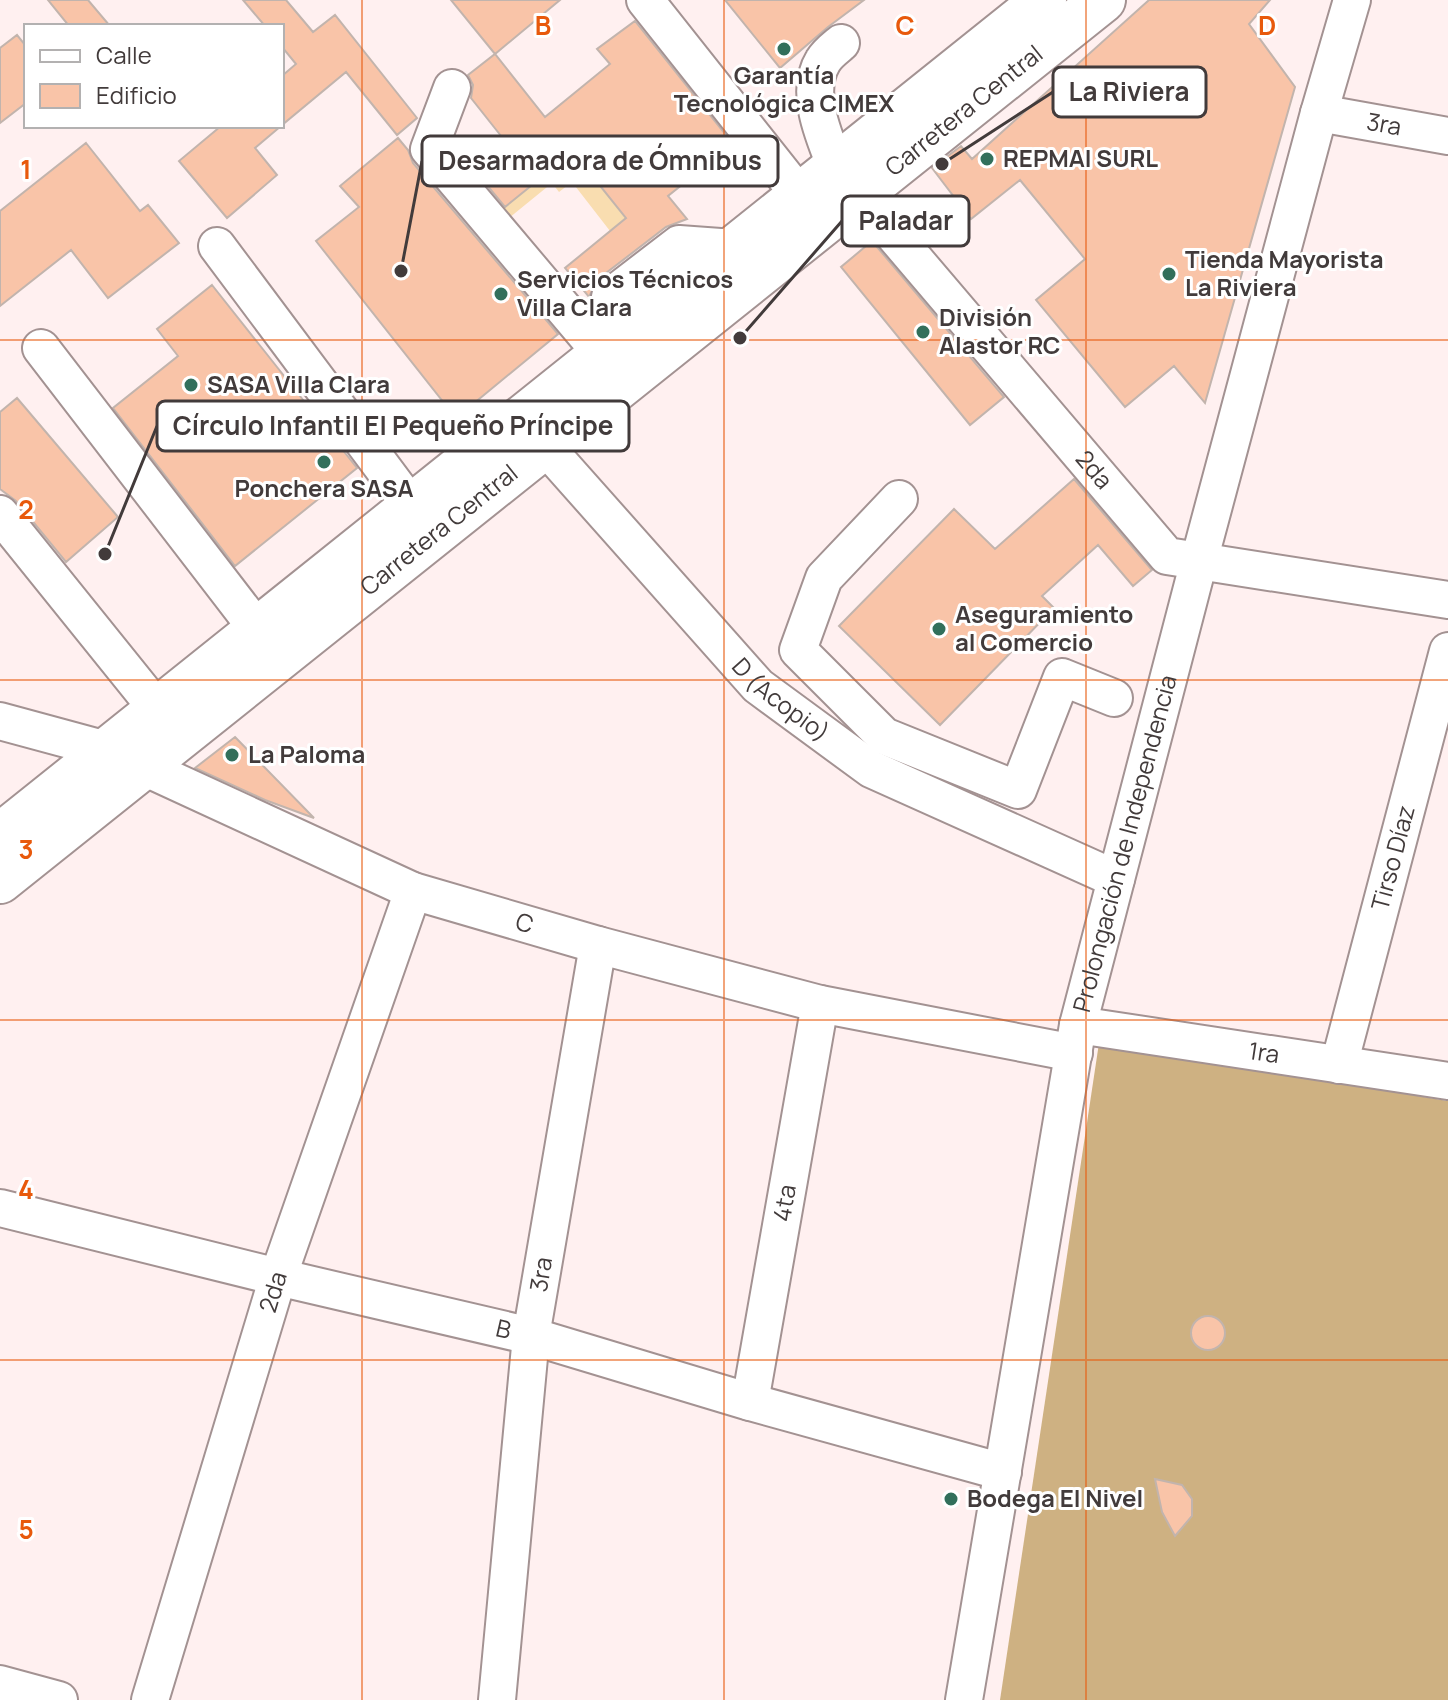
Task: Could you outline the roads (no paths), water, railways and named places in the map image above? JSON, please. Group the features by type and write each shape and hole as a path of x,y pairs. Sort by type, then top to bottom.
{"main road":[{"name":"Carretera Central","path":"848,181 1044,0"},
{"name":"Carretera Central","path":"0,881 124,759 169,723 848,181 1100,1"},
{"name":"Carretera Central","path":"533,432 602,354 734,248 811,210"},
{"name":"Carretera Central","path":"169,723 258,630 422,521"},
{"name":"Carretera Central","path":"0,836 124,759"}],"street":[{"path":"645,0 811,210"},
{"name":"Prolongación de Independencia","path":"964,1700 1076,1039 1199,561 1352,0"},
{"path":"841,43 823,60 816,91 824,136 848,181"},
{"path":"452,88 429,149 602,354"},
{"name":"3ra","path":"1319,113 1448,136"},
{"name":"2da","path":"848,181 1167,556 1448,600"},
{"path":"217,246 422,521"},
{"path":"41,348 258,630"},
{"name":"D (Acopio)","path":"533,432 758,686 871,769 1116,879"},
{"path":"899,499 824,578 798,650 884,736 1018,790"},
{"path":"0,514 169,723"},
{"name":"Tirso Díaz","path":"1339,1065 1448,651"},
{"path":"1026,838 1031,829 1018,790 1062,677 1114,698"},
{"name":"C","path":"0,721 124,759 413,891 598,945 820,1004 1076,1039"},
{"name":"2da","path":"150,1700 278,1277 413,891"},
{"name":"3ra","path":"497,1700 531,1336 598,945"},
{"name":"4ta","path":"750,1402 820,1004"},
{"name":"1ra","path":"1076,1039 1339,1065 1448,1081"},
{"name":"B","path":"0,1208 531,1336 750,1402 1003,1472"},
{"path":"0,1684 59,1700"}],"place":[{"name":"Garantía Tecnológica CIMEX","path":"784,49"},
{"name":"REPMAI SURL","path":"987,159"},
{"name":"La Riviera","path":"942,164"},
{"name":"Desarmadora de Ómnibus","path":"401,271"},
{"name":"Tienda Mayorista La Riviera","path":"1169,274"},
{"name":"Servicios Técnicos Villa Clara","path":"501,294"},
{"name":"División Alastor RC","path":"923,332"},
{"name":"Paladar","path":"740,338"},
{"name":"SASA Villa Clara","path":"191,385"},
{"name":"Ponchera SASA","path":"324,462"},
{"name":"Círculo Infantil El Pequeño Príncipe","path":"105,554"},
{"name":"Aseguramiento al Comercio","path":"939,629"},
{"name":"La Paloma","path":"232,755"},
{"name":"Bodega El Nivel","path":"951,1499"}]}
